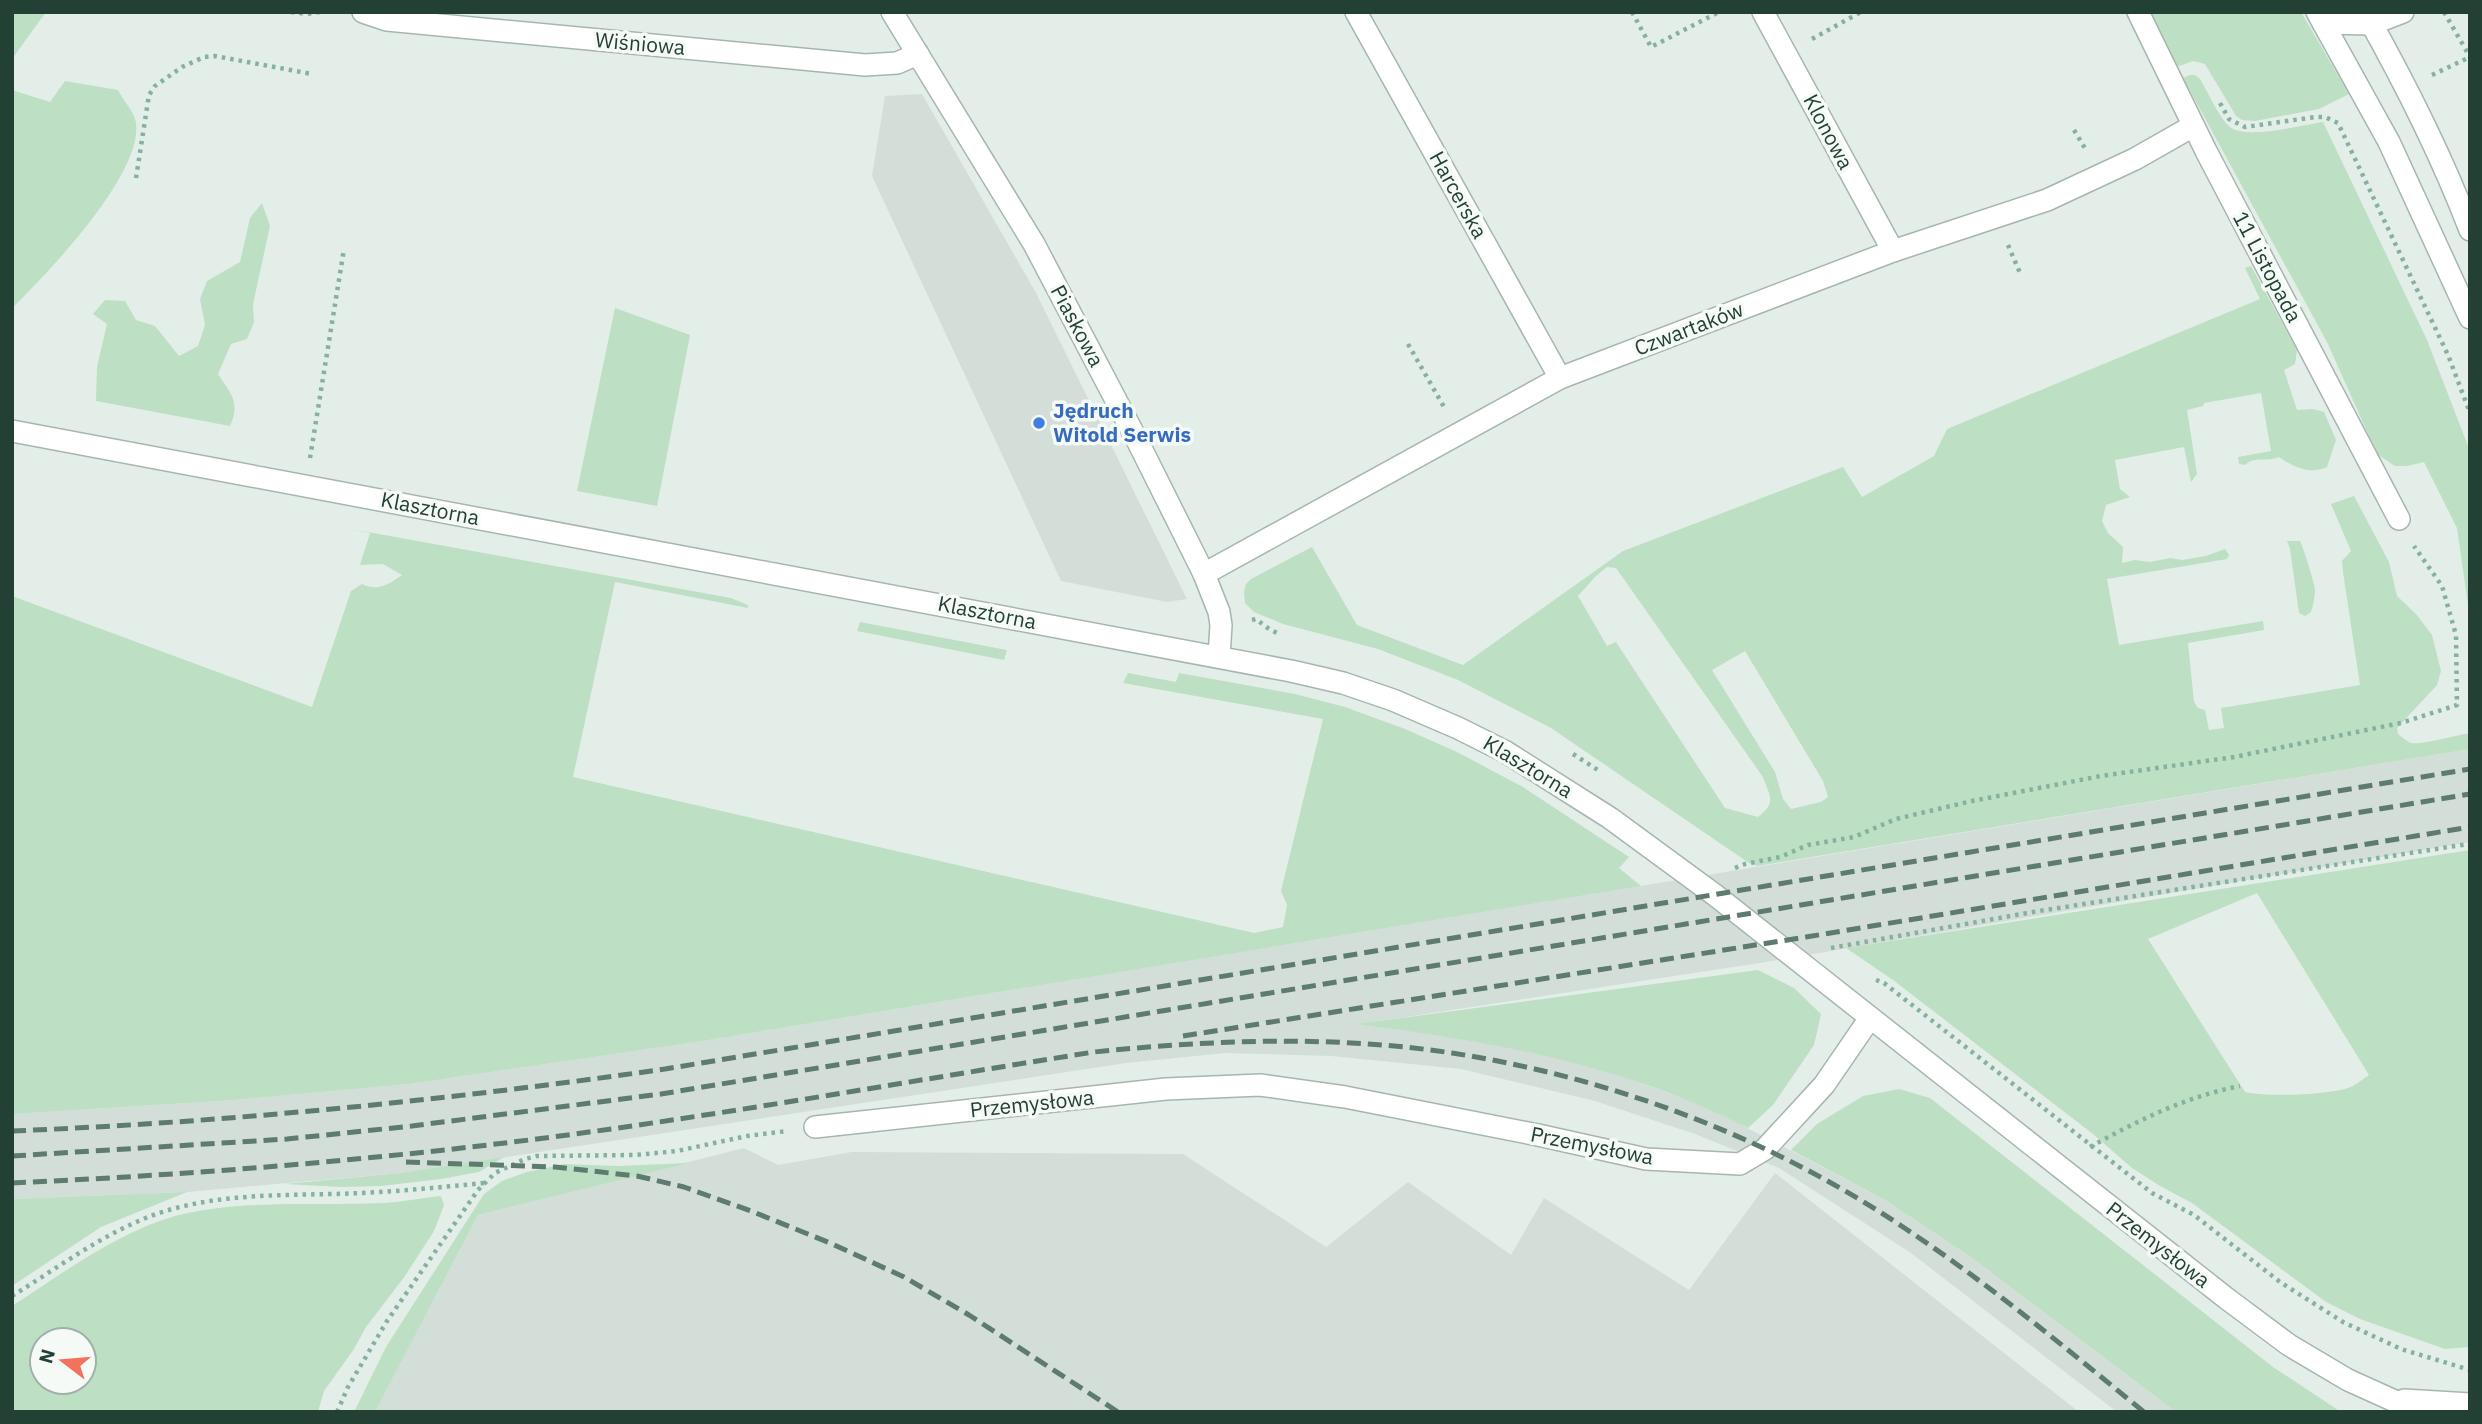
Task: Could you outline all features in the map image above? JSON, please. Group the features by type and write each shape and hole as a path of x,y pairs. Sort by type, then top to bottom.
{"street":[{"name":"Wiśniowa","path":"363,12 387,20 865,65 897,62 918,54"},
{"name":"Piaskowa","path":"892,12 1034,244 1089,346 1204,574 1219,612 1219,657"},
{"name":"Harcerska","path":"1356,12 1560,378"},
{"name":"Klonowa","path":"1763,12 1893,251"},
{"name":"11 Listopada","path":"2138,12 2193,126 2399,519"},
{"path":"2320,16 2368,18 2403,12"},
{"path":"2320,16 2389,142 2470,318"},
{"path":"2368,18 2407,86 2440,155 2470,230"},
{"name":"Czwartaków","path":"1204,574 1560,378 1893,251 2047,200 2135,159 2193,126"},
{"name":"Klasztorna","path":"12,431 1219,657 1343,683 1404,704 1506,752 1600,811 1675,863 1870,1018"},
{"name":"Przemysłowa","path":"816,1127 1166,1089 1261,1085 1357,1100 1646,1159 1740,1164 1765,1149 1824,1085 1870,1018 2289,1345 2348,1380 2419,1412"},
{"name":"Przemysłowa","path":"2391,1399 2470,1404"}],"path":[{"path":"291,12 320,12"},
{"path":"1632,12 1651,47 1719,12"},
{"path":"1805,43 1861,12"},
{"path":"2444,12 2470,57"},
{"path":"136,178 149,95 159,82 182,67 204,57 215,56 312,74"},
{"path":"2217,96 2230,119 2245,127 2315,117 2325,117 2338,123 2448,355 2470,413"},
{"path":"2074,130 2089,157"},
{"path":"2006,240 2020,273"},
{"path":"310,458 344,249"},
{"path":"1408,344 1447,412"},
{"path":"1735,869 1745,864 1780,857 1808,845 1854,837 1896,819 1918,813 2101,776 2234,757 2411,720 2457,705 2456,635 2442,586 2399,519"},
{"path":"1247,613 1256,619"},
{"path":"1824,949 2046,910 2468,844"},
{"path":"1873,979 1884,983 2152,1193 2194,1215 2310,1303 2380,1341 2470,1370"},
{"path":"2062,1168 2091,1146 2178,1102 2240,1086"},
{"path":"337,1412 348,1387 387,1321 458,1216 495,1173 537,1156 636,1155 677,1151 747,1136 816,1127"},
{"path":"12,1296 104,1239 174,1208 212,1200 261,1196 388,1192 485,1183"}],"shaded area":[{"path":"922,94 1036,293 1187,599 1167,602 1061,581 872,176 885,96"},
{"path":"2470,749 2470,842 1766,962 1360,1024 1464,1038 1596,1067 1707,1107 1885,1200 1971,1257 2176,1412 2117,1412 1911,1253 1779,1168 1695,1134 1595,1101 1461,1069 1331,1056 1225,1053 1126,1063 401,1173 187,1192 12,1199 12,1114 234,1100 409,1084 696,1042"},
{"path":"744,1148 778,1165 852,1152 1183,1154 1326,1247 1408,1182 1511,1255 1544,1198 1689,1290 1775,1173 2079,1412 375,1412 478,1215"}],"green space":[{"path":"12,12 46,12 12,59"},
{"path":"2151,12 2301,12 2349,94 2319,109 2255,121 2242,120 2236,116 2205,64 2193,61 2176,67"},
{"path":"2190,75 2200,79 2222,118 2238,131 2261,132 2323,122 2427,340 2470,451 2470,619 2457,528 2424,462 2395,466 2377,454 2327,342 2183,78"},
{"path":"65,81 118,90 135,119 134,144 125,168 90,222 48,272 12,308 12,90 50,102"},
{"path":"262,203 270,226 253,304 254,322 247,339 231,344 218,374 233,398 234,410 230,426 96,401 97,367 107,324 93,314 105,300 125,301 136,320 155,326 179,356 198,346 205,325 200,299 207,281 240,262 250,218"},
{"path":"2251,266 2297,350 2295,364 2284,370 2297,410 2313,409 2324,412 2336,440 2327,467 2302,469 2279,457 2239,464 2238,457 2271,451 2261,393 2204,403 2203,406 2187,410 2197,474 2191,482 2184,447 2115,460 2120,489 2130,497 2106,505 2102,521 2108,533 2123,547 2122,563 2170,558 2182,560 2225,549 2229,555 2227,559 2107,579 2119,645 2263,621 2264,630 2188,643 2194,702 2198,708 2205,710 2209,730 2224,728 2221,708 2360,685 2342,561 2351,551 2331,504 2354,496 2389,562 2397,596 2416,614 2432,635 2441,671 2437,685 2397,728 2398,734 2408,742 2416,743 2470,733 2470,749 1757,866 1551,728 1458,680 1378,649 1283,624 1254,612 1245,603 1246,584 1251,579 1312,547 1357,625 1463,665 1623,551 1843,467 1862,497 1934,456 1947,429 2260,299 2245,268","holes":["1607,567 1616,568 1763,777 1770,794 1770,803 1758,817 1725,808 1616,642 1607,646 1578,596","1745,651 1823,781 1828,797 1821,802 1791,809 1783,799 1775,772 1712,670"]},
{"path":"615,308 690,335 657,506 577,491"},
{"path":"351,529 731,598 748,605 748,608 615,582 573,777 1254,933 1283,927 1287,905 1281,891 1323,719 1123,683 1128,673 1176,682 1179,673 1295,694 1345,707 1457,752 1523,787 1629,857 1619,868 1641,886 696,1042 409,1084 234,1100 12,1114 12,596 312,707 351,591 362,584 383,586 402,575 383,564 360,565 370,533"},
{"path":"2287,541 2300,541 2314,586 2311,612 2305,616 2299,613"},
{"path":"860,622 1007,650 1004,660 857,631"},
{"path":"2470,850 2470,1347 2445,1349 2360,1319 2326,1302 2192,1203 2132,1168 2093,1134 1893,980 1846,948","holes":["2257,893 2369,1075 2351,1087 2335,1091 2280,1095 2245,1092 2148,939"]},
{"path":"1758,970 1794,988 1821,1014 1814,1045 1773,1105 1748,1128 1653,1087 1557,1059 1458,1039 1357,1024"},
{"path":"1899,1089 1930,1098 2273,1367 2341,1412 2176,1412 1971,1257 1885,1200 1791,1150 1817,1124 1863,1096"},
{"path":"504,1157 479,1172 441,1179 381,1186 285,1184 401,1173"},
{"path":"688,1163 478,1215 375,1412 354,1412 386,1347 484,1194 502,1181 564,1164 617,1166"},
{"path":"187,1192 101,1227 12,1286 12,1199"},
{"path":"441,1196 444,1205 434,1231 405,1276 366,1327 324,1391 318,1412 12,1412 12,1306 111,1243 153,1223 175,1216 225,1207 383,1203"}],"railway":[{"path":"12,1131 258,1116 502,1090 665,1069 2470,769"},
{"path":"12,1156 287,1139 661,1094 2470,794"},
{"path":"1183,1036 1806,937 2470,827"},
{"path":"12,1183 275,1166 537,1139 746,1109 1094,1052 1273,1041 1408,1047 1512,1064 1631,1096 1689,1116 1801,1167 1854,1196 1937,1250 2144,1412"},
{"path":"406,1162 555,1167 637,1176 684,1187 830,1243 904,1277 969,1315 1118,1412"}],"place":[{"name":"Jędruch Witold Serwis","path":"1039,423"}]}
